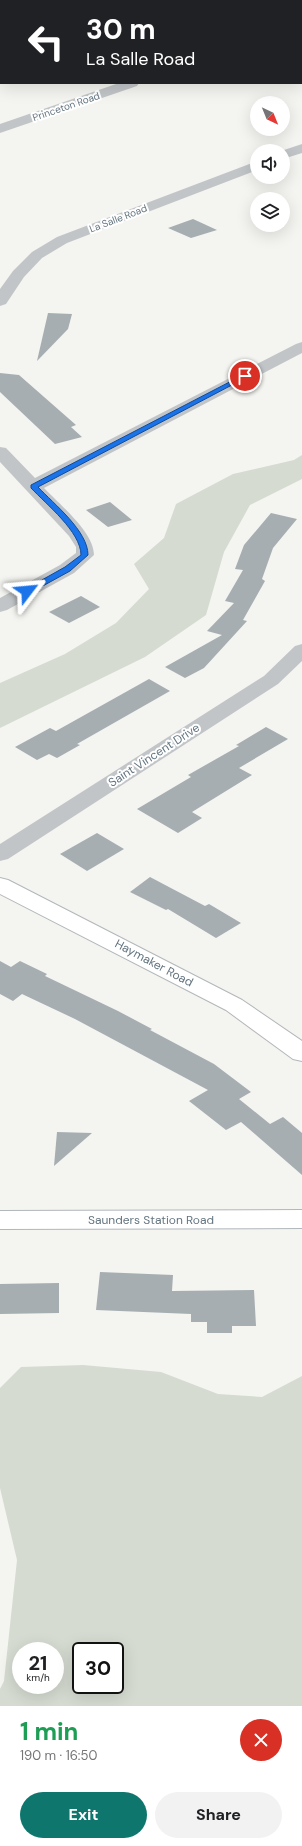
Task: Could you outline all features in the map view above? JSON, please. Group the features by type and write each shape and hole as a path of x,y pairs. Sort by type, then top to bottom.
{"main road":[{"name":"Haymaker Road","path":"0,885 234,1005 302,1053"},
{"name":"Saunders Station Road","path":"0,1220 302,1219"}],"street":[{"name":"Princeton Road","path":"0,129 129,84"},
{"path":"290,152 302,148"},
{"name":"La Salle Road","path":"0,300 18,274 37,255 62,240 250,168"},
{"path":"33,486 302,347"},
{"path":"0,452 77,533 84,547 85,555 67,569 0,606"},
{"name":"Saint Vincent Drive","path":"0,854 271,680 302,650"}],"shaded area":[{"path":"302,455 302,479 250,505 224,552 206,615 145,657 0,728 0,683 65,654 116,623 149,589 134,564 164,538 176,504 233,474 294,460"},
{"path":"83,1365 161,1372 218,1394 262,1397 302,1376 302,1706 0,1706 0,1689 4,1681 17,1560 0,1488 0,1388 21,1367"}],"building":[{"path":"193,219 217,230 191,238 168,228"},
{"path":"48,313 72,314 68,329 37,361"},
{"path":"0,373 19,375 76,425 71,427 82,437 55,444 0,392"},
{"path":"110,502 132,520 108,527 86,510"},
{"path":"271,513 297,519 273,548 262,579 265,581 243,620 247,621 204,668 185,678 165,667 222,635 207,631 234,603 225,601 243,570 235,569 244,545"},
{"path":"81,596 100,607 69,623 49,612"},
{"path":"149,679 170,691 77,744 80,745 57,758 49,754 37,760 15,747 50,728 56,731"},
{"path":"266,727 288,739 239,768 252,775 192,812 202,818 178,833 137,809 191,777 188,775 239,746 236,745"},
{"path":"97,833 124,849 87,871 60,854"},
{"path":"150,877 205,906 209,904 241,923 216,938 168,909 166,910 130,892"},
{"path":"0,961 11,967 20,961 47,974 45,976 152,1029 150,1030 214,1064 251,1092 239,1099 270,1124 283,1117 302,1133 302,1175 241,1122 226,1130 189,1101 208,1090 75,1019 22,994 13,1001 0,994"},
{"path":"57,1132 92,1133 54,1166"},
{"path":"100,1272 173,1275 172,1291 254,1290 256,1326 232,1326 232,1333 207,1333 207,1322 191,1322 191,1314 96,1310"},
{"path":"59,1283 59,1313 0,1314 0,1284"}],"route":[{"path":"27,591 67,569 85,555 84,547 77,533 33,486 245,376"}]}
